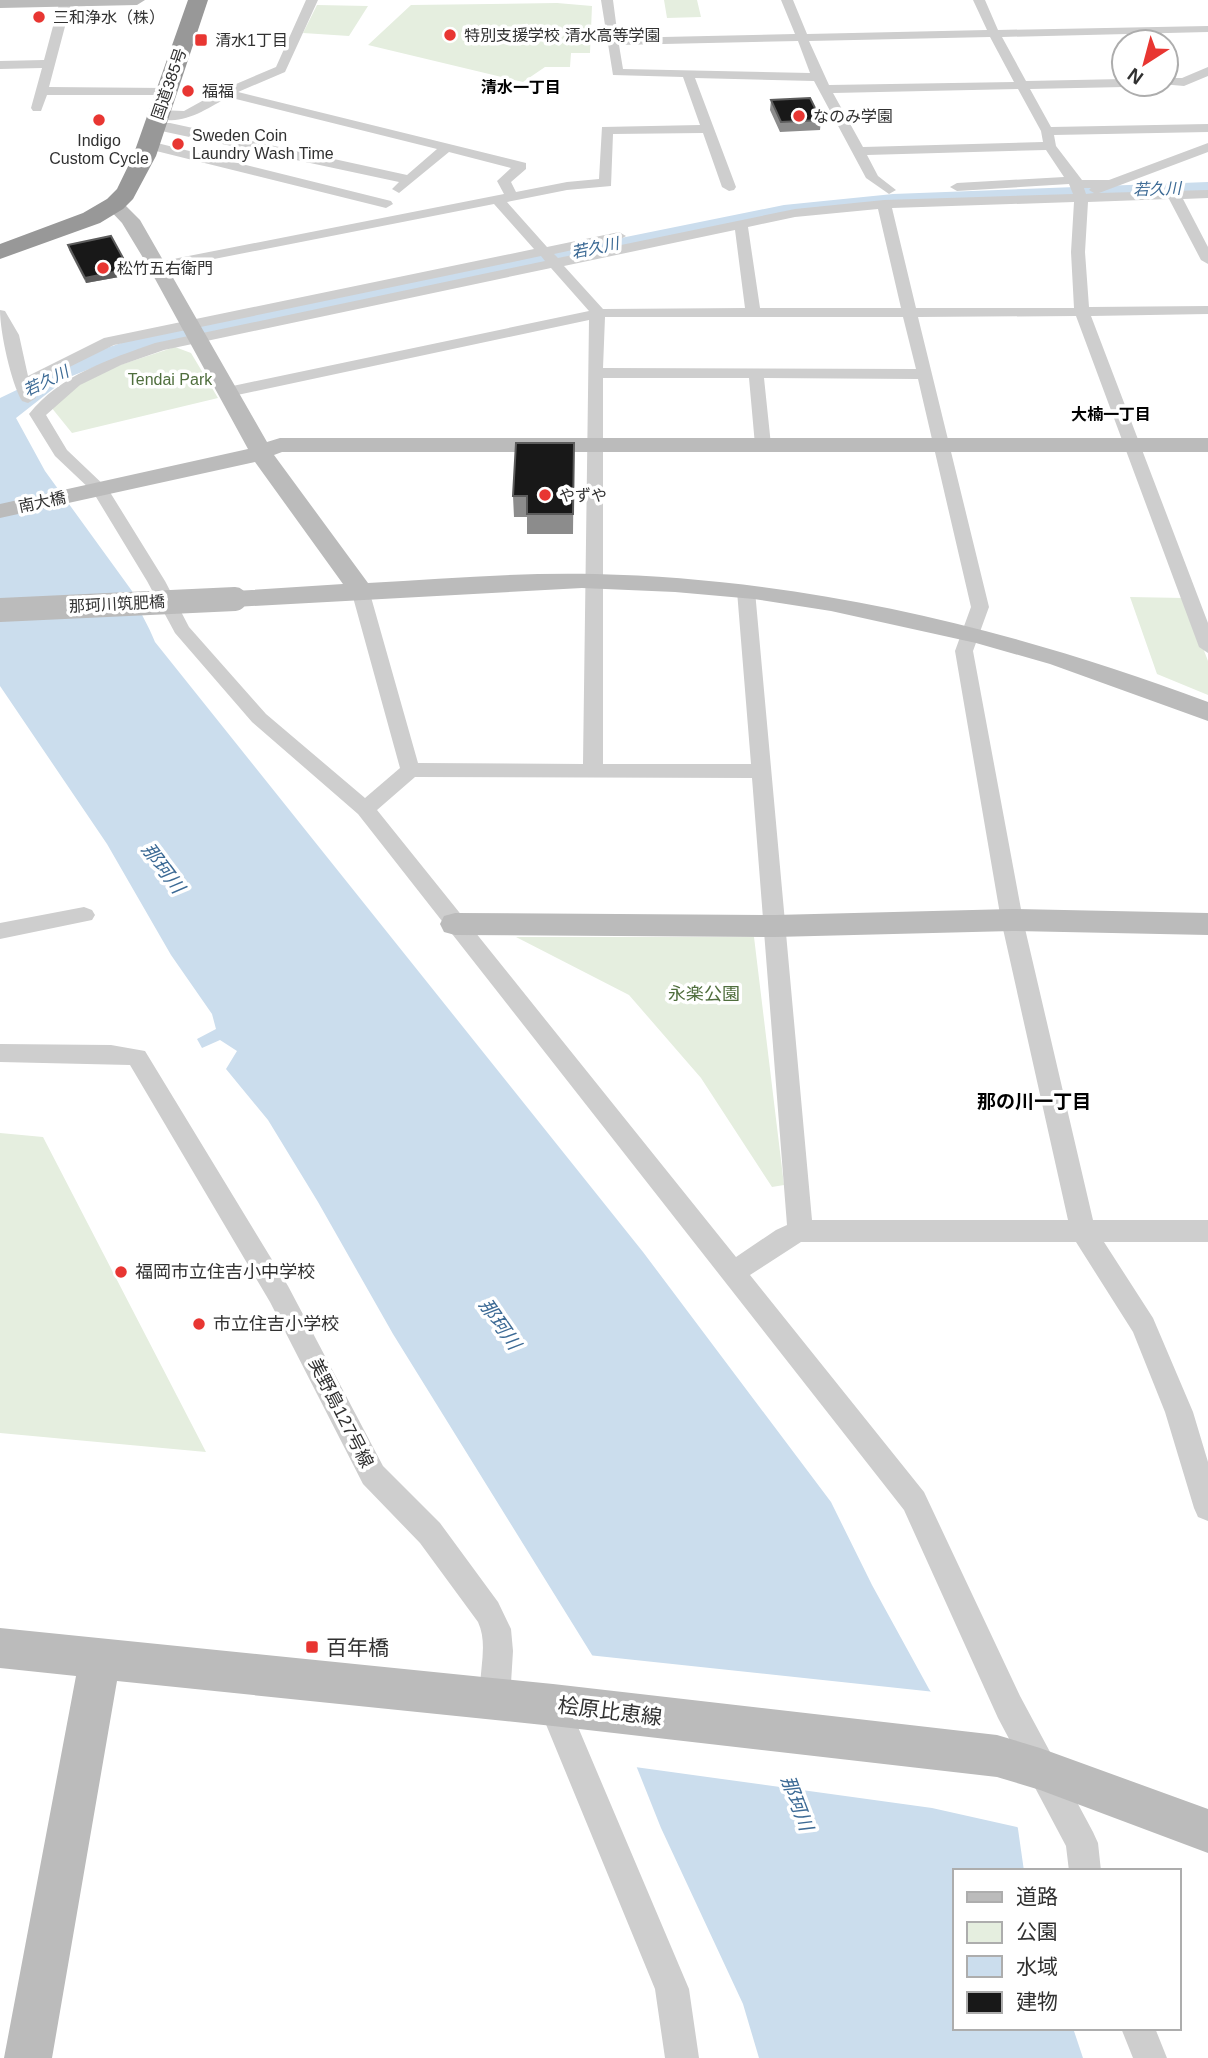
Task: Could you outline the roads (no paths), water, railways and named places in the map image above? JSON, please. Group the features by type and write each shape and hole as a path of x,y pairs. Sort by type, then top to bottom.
{"highway":[{"name":"国道385号","path":"0,252 88,218 114,205 135,177 198,0"}],"street":[{"path":"0,3 137,0"},
{"path":"154,128 281,69 312,0"},
{"path":"607,0 617,72 821,83 1021,86 1110,83"},
{"path":"787,0 801,40 821,83 873,178 887,197 980,607 964,651 1012,920 1083,1231 1144,1326 1179,1412 1208,1508"},
{"path":"979,0 994,34 1047,131 1050,146 1079,192"},
{"path":"37,108 66,1"},
{"path":"612,42 801,40 1208,29"},
{"path":"0,65 48,64"},
{"path":"1180,82 1208,71"},
{"path":"688,74 729,187"},
{"path":"41,91 165,92"},
{"path":"226,93 521,166 503,181 505,199 543,251 599,313"},
{"path":"154,128 170,127 409,180"},
{"path":"154,128 386,204"},
{"path":"1047,131 1208,128"},
{"path":"159,266 567,186 606,183 607,130 708,129"},
{"path":"858,151 1050,146"},
{"path":"1079,192 1208,146"},
{"path":"388,221 386,200 447,147"},
{"path":"1208,180 1079,184 1078,252 1082,312 1208,647"},
{"path":"36,412 74,382 116,362 195,331 543,251 796,200 1079,192 1208,194"},
{"path":"1174,195 1208,260"},
{"path":"22,387 109,341 195,331 556,265 739,225 887,197"},
{"path":"114,205 130,220 159,266 267,463 360,590 410,770"},
{"path":"739,225 743,230 753,313"},
{"path":"228,392 599,313 1208,310"},
{"path":"593,771 596,320 599,313"},
{"path":"0,314 12,331 22,387 36,412 61,453 92,491 156,581 181,629 259,718 365,809 914,1501 1040,1769 1082,1843 1085,1869"},
{"path":"597,373 925,374"},
{"path":"756,374 763,445"},
{"name":"南大橋","path":"0,511 241,459 280,445 1208,444"},
{"name":"那珂川筑肥橋","path":"0,610 360,590 594,581 746,591 888,613 970,631 1082,664 1208,712"},
{"path":"746,591 800,1231"},
{"path":"365,809 410,770 760,771"},
{"path":"0,931 84,915"},
{"path":"455,924 775,926 1012,920 1208,923"},
{"name":"美野島127号線","path":"0,1053 111,1054 137,1057 279,1294 373,1475 430,1533 488,1612 496,1629 498,1651 495,1699"},
{"path":"732,1274 785,1237 800,1231 1208,1231"},
{"name":"桧原比恵線","path":"0,1648 571,1707 997,1756 1040,1769 1208,1831"},
{"path":"28,2058 100,1659"},
{"path":"571,1707 672,1989 682,2058"},
{"path":"1140,2030 1150,2058"}],"water":[{"path":"1208,182 1208,192 790,211 112,360 67,378 16,418 45,471 132,591 155,642 643,1252 831,1502 872,1585 929,1689 1017,1822 1024,1869 953,1869 953,2030 1074,2030 1083,2058 759,2058 743,2004 661,1828 592,1655 393,1334 268,1120 226,1069 237,1051 220,1040 202,1048 197,1039 216,1029 212,1014 171,955 107,844 0,686 0,398 98,351 147,334 784,205 893,194"}],"place":[{"name":"三和浄水（株）","path":"39,17"},
{"name":"特別支援学校 清水高等学園","path":"450,35"},
{"name":"清水1丁目","path":"201,40"},
{"name":"福福","path":"188,91"},
{"name":"なのみ学園","path":"799,116"},
{"name":"Indigo Custom Cycle","path":"99,120"},
{"name":"Sweden Coin Laundry Wash Time","path":"178,144"},
{"name":"松竹五右衛門","path":"103,268"},
{"name":"やずや","path":"545,495"},
{"name":"福岡市立住吉小中学校","path":"121,1272"},
{"name":"市立住吉小学校","path":"199,1324"},
{"name":"百年橋","path":"312,1647"}],"district":[{"name":"清水一丁目","path":"521,87"},
{"name":"大楠一丁目","path":"1111,414"},
{"name":"那の川一丁目","path":"1034,1101"}],"water label":[{"name":"若久川","path":"1157,189"},
{"name":"若久川","path":"595,248"},
{"name":"若久川","path":"46,381"},
{"name":"那珂川","path":"163,868"},
{"name":"那珂川","path":"500,1324"},
{"name":"那珂川","path":"797,1803"}],"park label":[{"name":"Tendai Park","path":"170,379"},
{"name":"永楽公園","path":"704,994"}]}
